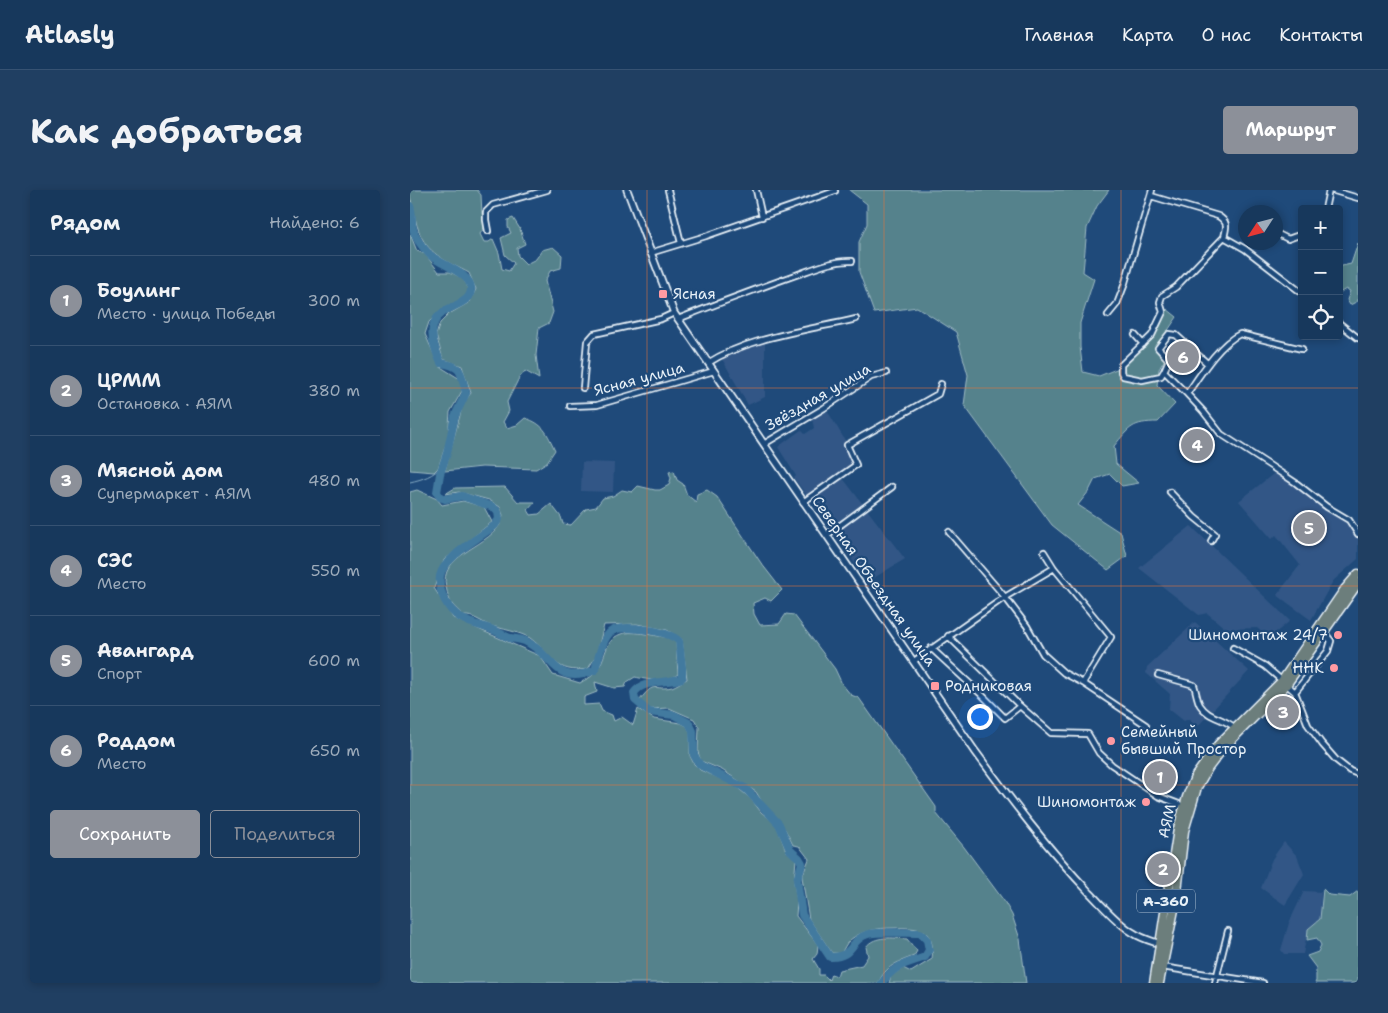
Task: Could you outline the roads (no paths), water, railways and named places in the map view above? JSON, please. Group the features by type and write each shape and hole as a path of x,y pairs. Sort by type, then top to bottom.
{"highway":[{"name":"АЯМ","path":"1159,983 1177,834 1184,806 1195,778 1204,763 1234,728 1284,683 1345,589 1358,574"},
{"name":"АЯМ","path":"1154,983 1176,900 1184,831 1197,787 1208,768 1224,747 1284,683 1324,632 1358,583"}],"street":[{"path":"488,231 486,212 493,205 547,190"},
{"name":"Северная Объездная улица","path":"626,190 676,316 975,751 1055,855 1121,923 1140,937 1163,944"},
{"path":"668,190 681,243"},
{"path":"756,190 762,216"},
{"path":"1326,205 1330,190 1358,198"},
{"path":"650,253 835,191"},
{"path":"1108,315 1117,304 1124,286 1152,193 1218,216 1225,220 1227,224 1224,237 1176,287 1162,296 1160,302 1163,312 1152,335 1121,365 1121,372 1123,376 1142,380 1161,376 1169,360 1158,348 1169,334 1176,335 1208,364"},
{"path":"1283,236 1288,239 1298,235"},
{"path":"1224,237 1238,245"},
{"path":"1246,250 1298,291"},
{"name":"Ясная улица","path":"583,388 587,342 594,334 676,316 825,265 842,260 852,261"},
{"path":"708,363 721,355 762,340 856,319"},
{"path":"1343,326 1358,338"},
{"path":"1187,394 1208,364 1232,338 1240,334 1302,349"},
{"path":"1135,335 1143,344"},
{"name":"Ясная улица","path":"570,406 597,405 714,371"},
{"path":"1164,371 1203,411 1221,434 1349,520 1358,534"},
{"name":"Звёздная улица","path":"764,444 871,377 886,373"},
{"path":"804,502 856,465 847,445 938,394 941,384"},
{"path":"827,535 892,487"},
{"path":"1170,492 1194,517 1215,534 1211,541"},
{"path":"949,532 1006,597 1027,626 1043,654 1064,673 1083,683 1146,725"},
{"path":"1044,552 1054,568 1111,637 1083,683"},
{"path":"914,661 930,648 1006,597 1054,568"},
{"path":"1295,692 1328,650 1332,641 1324,632"},
{"path":"948,636 1020,706 1051,733 1088,734 1099,753 1112,765 1158,796 1184,806"},
{"path":"930,648 981,694 1004,718 1020,706"},
{"path":"1233,648 1265,666 1295,692 1308,724 1322,744 1336,760 1350,771 1358,774"},
{"path":"1158,675 1194,685 1199,704 1207,713 1228,721 1234,728"},
{"path":"1215,983 1228,931"},
{"path":"1162,967 1263,983"}],"waterway":[{"path":"410,206 412,226 423,247 435,259 466,278 471,288 469,296 437,318 433,328 433,342 441,363 454,366 460,372 466,393 455,416 437,492 440,497 445,499 462,496 493,507 498,512 499,519 495,525 455,555 443,569 440,576 440,588 444,600 456,615 510,638 525,641 535,647 562,672 571,675 595,670 606,638 612,631 618,629 636,628 657,632 674,637 679,641 682,678 643,686 634,693 635,700 649,712 674,715 689,723 693,731 694,755 700,765 745,788 779,824 790,850 802,863 797,880 802,915 830,957 843,955 848,952 857,940 873,933 920,933 927,940 929,950 925,957 891,972 882,983"},
{"path":"410,482 428,477 442,466"}],"place":[{"name":"Ясная","path":"663,294"},
{"name":"Роддом","path":"1183,357"},
{"name":"СЭС","path":"1197,445"},
{"name":"Авангард","path":"1309,528"},
{"name":"Шиномонтаж 24/7","path":"1338,635"},
{"name":"ННК","path":"1334,668"},
{"name":"Родниковая","path":"935,686"},
{"name":"Мясной дом","path":"1283,712"},
{"name":"Семейный бывший Простор","path":"1111,741"},
{"name":"Боулинг","path":"1160,777"},
{"name":"Шиномонтаж","path":"1146,802"},
{"name":"ЦРММ","path":"1163,869"}]}
